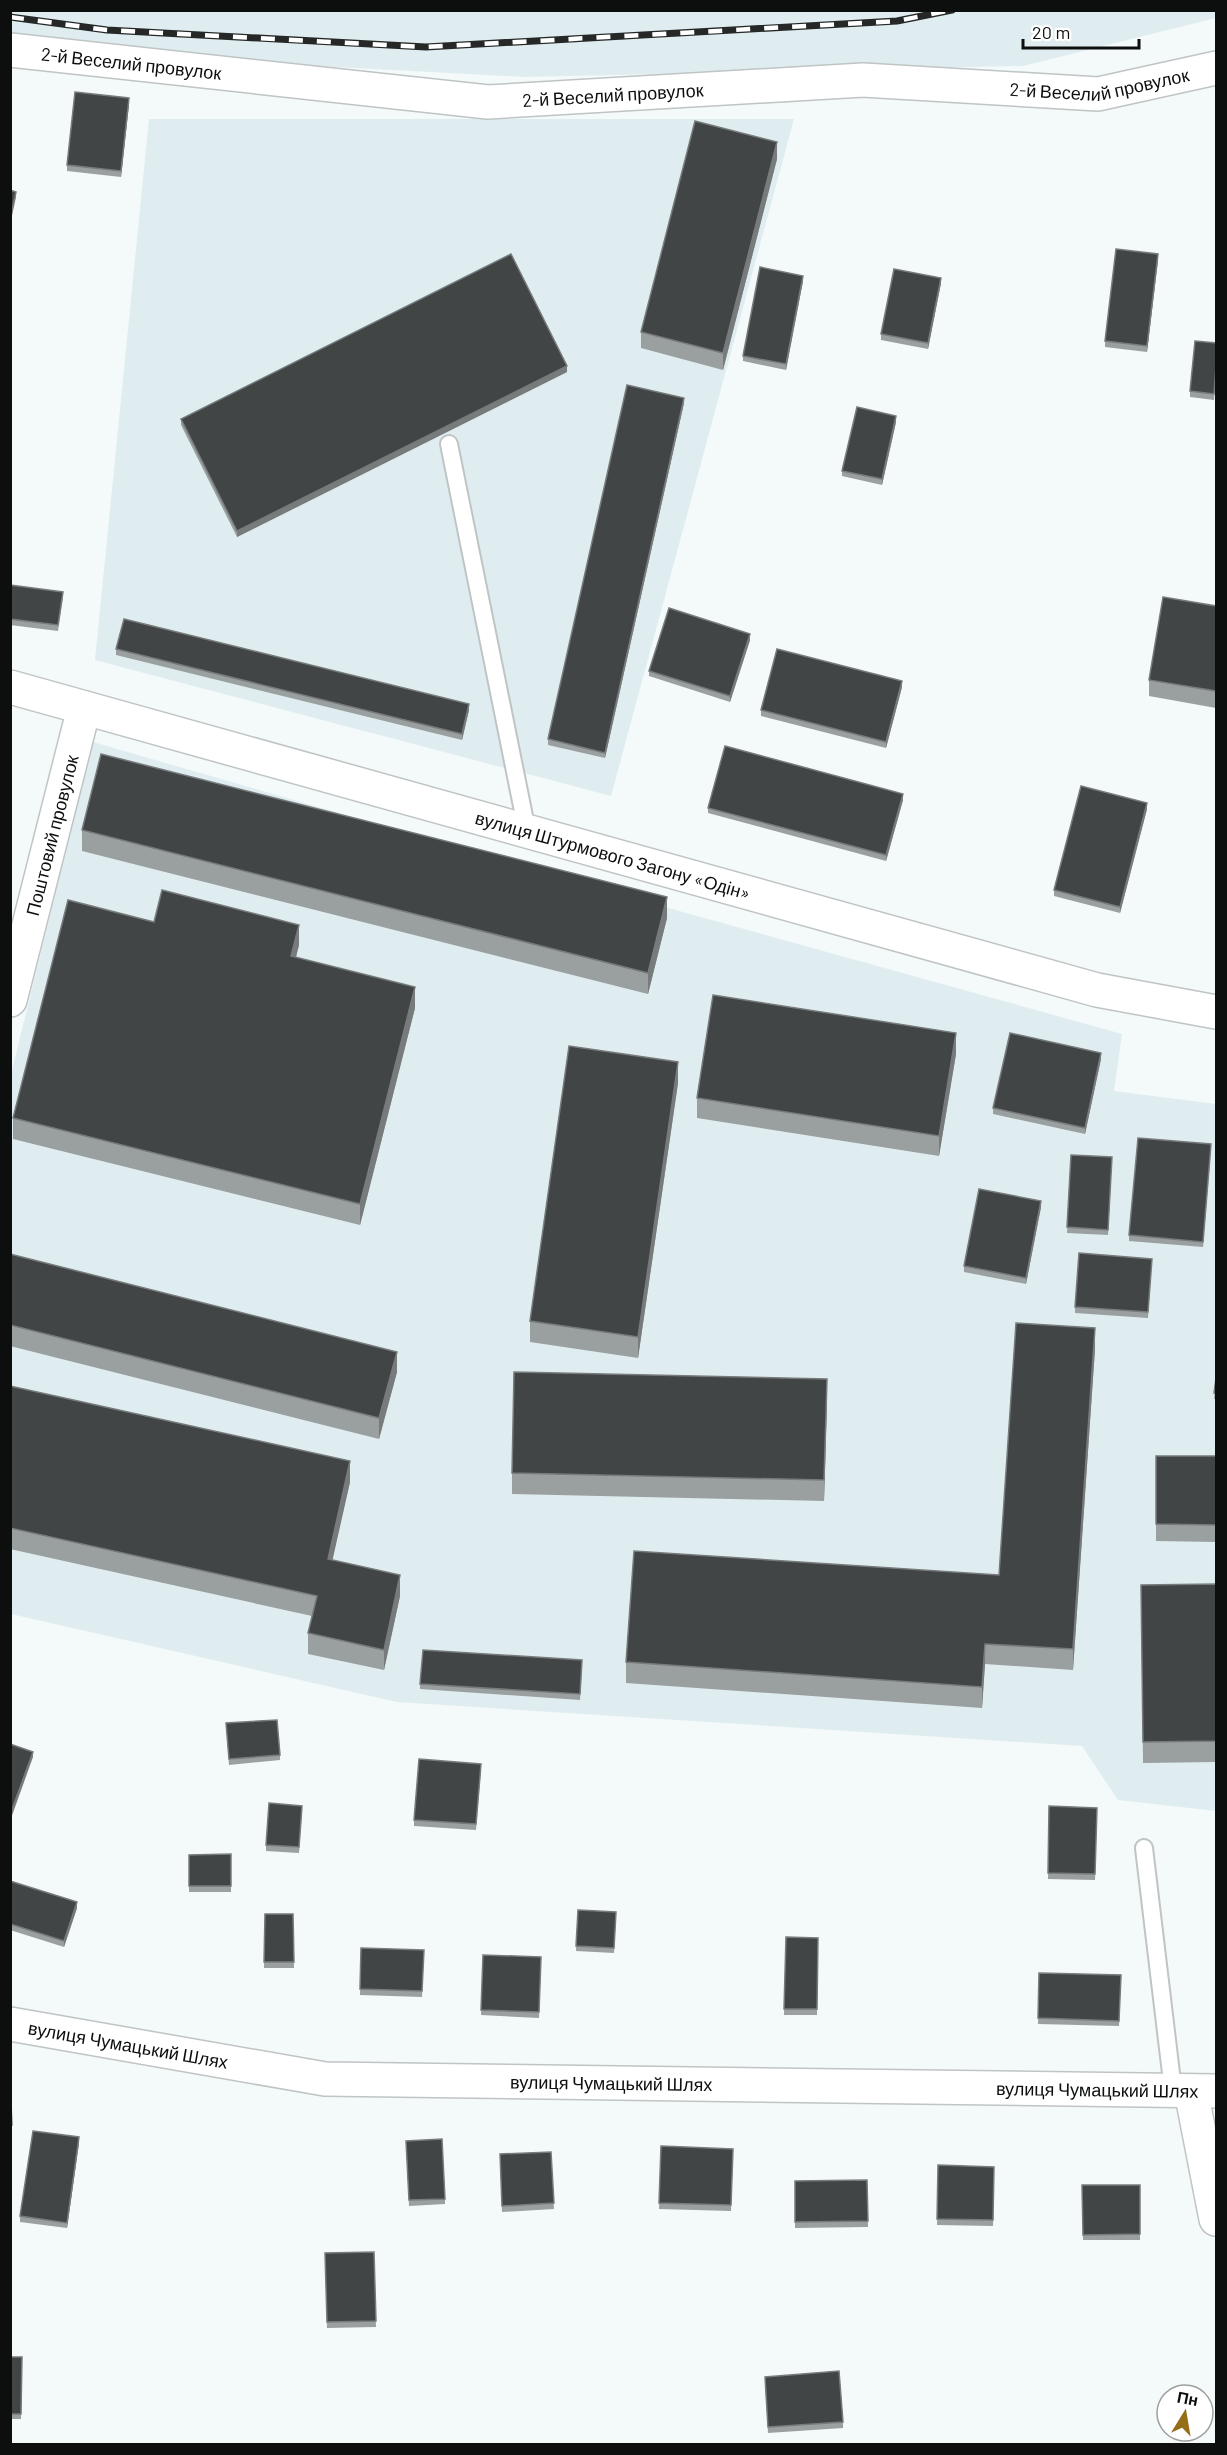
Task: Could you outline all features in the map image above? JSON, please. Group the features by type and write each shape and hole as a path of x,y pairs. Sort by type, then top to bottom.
{"street":[{"name":"2-й Веселий провулок","path":"10,50 488,102 863,80 1098,94 1216,68"},
{"name":"вулиця Штурмового Загону «Одін»","path":"10,687 1097,990 1216,1012"},
{"name":"Поштовий провулок","path":"10,1000 84,708"},
{"name":"вулиця Чумацький Шлях","path":"10,2024 325,2079 1193,2091"},
{"path":"1193,2091 1216,2219"}],"lane":[{"path":"449,444 527,831"},
{"path":"1144,1848 1193,2091"}],"shaded area":[{"path":"11,10 1216,11 1216,18 1023,66 525,77 279,64 11,39"},
{"path":"149,119 794,119 611,796 95,660"},
{"path":"93,742 672,909 1122,1034 1114,1091 1216,1104 1216,1811 1118,1800 1082,1746 397,1702 11,1614 11,1074"}],"building":[{"path":"75,92 129,98 121,171 67,165"},
{"path":"695,121 777,142 723,353 641,332"},
{"path":"10,190 16,192 10,219"},
{"path":"1116,249 1158,254 1147,346 1105,341"},
{"path":"511,254 567,366 237,531 181,419"},
{"path":"760,267 803,276 786,364 743,356"},
{"path":"894,269 941,278 928,343 881,334"},
{"path":"1195,341 1216,343 1214,394 1190,391"},
{"path":"627,385 684,398 605,753 548,739"},
{"path":"857,407 896,416 882,479 842,471"},
{"path":"10,585 63,592 58,625 10,619"},
{"path":"1163,597 1216,606 1216,691 1149,680"},
{"path":"669,608 750,634 730,696 649,671"},
{"path":"124,619 469,704 462,734 116,649"},
{"path":"777,649 902,681 886,742 761,710"},
{"path":"725,746 903,794 886,855 708,808"},
{"path":"101,754 667,897 648,973 82,830"},
{"path":"1081,786 1147,803 1120,907 1054,890"},
{"path":"162,890 299,925 291,956 415,987 360,1204 13,1118 68,900 154,922"},
{"path":"713,995 956,1033 939,1136 697,1098"},
{"path":"1010,1033 1101,1053 1085,1128 993,1108"},
{"path":"569,1046 678,1062 638,1337 530,1321"},
{"path":"1138,1138 1211,1144 1203,1242 1129,1235"},
{"path":"1071,1155 1112,1157 1108,1230 1067,1227"},
{"path":"979,1189 1041,1201 1026,1278 964,1266"},
{"path":"1079,1253 1152,1259 1148,1312 1075,1307"},
{"path":"10,1254 397,1352 379,1418 10,1325"},
{"path":"1016,1323 1095,1328 1073,1649 985,1644 982,1687 626,1662 634,1551 999,1575"},
{"path":"514,1372 827,1379 824,1480 512,1473"},
{"path":"10,1386 350,1461 328,1559 400,1575 384,1650 308,1633 317,1596 10,1528"},
{"path":"1156,1456 1216,1456 1216,1525 1156,1524"},
{"path":"1216,1584 1216,1741 1143,1742 1141,1585"},
{"path":"423,1650 582,1660 580,1694 420,1684"},
{"path":"277,1720 280,1755 229,1759 226,1723"},
{"path":"10,1744 33,1752 10,1815"},
{"path":"419,1759 481,1764 476,1824 414,1820"},
{"path":"269,1803 302,1806 299,1847 266,1845"},
{"path":"1049,1806 1097,1808 1095,1874 1048,1873"},
{"path":"231,1854 231,1886 189,1886 189,1855"},
{"path":"10,1881 77,1902 64,1941 10,1924"},
{"path":"578,1910 616,1912 614,1948 576,1946"},
{"path":"265,1914 293,1914 294,1962 264,1962"},
{"path":"786,1937 818,1938 817,2009 784,2009"},
{"path":"361,1948 424,1950 422,1991 360,1989"},
{"path":"483,1955 541,1957 539,2012 481,2010"},
{"path":"1039,1973 1121,1975 1119,2021 1038,2018"},
{"path":"10,2083 12,2125 10,2125"},
{"path":"33,2131 79,2137 67,2223 20,2216"},
{"path":"442,2139 445,2199 409,2200 406,2141"},
{"path":"661,2146 733,2149 731,2205 659,2203"},
{"path":"551,2152 554,2203 502,2206 500,2154"},
{"path":"938,2165 994,2167 993,2220 937,2219"},
{"path":"867,2180 868,2221 795,2222 795,2181"},
{"path":"1082,2185 1140,2185 1140,2234 1083,2235"},
{"path":"374,2252 376,2321 327,2322 325,2253"},
{"path":"10,2357 22,2357 21,2414 10,2414"},
{"path":"839,2371 843,2422 768,2427 765,2377"}],"railway":[{"path":"10,17 107,30 426,47 897,21 952,10"}]}
